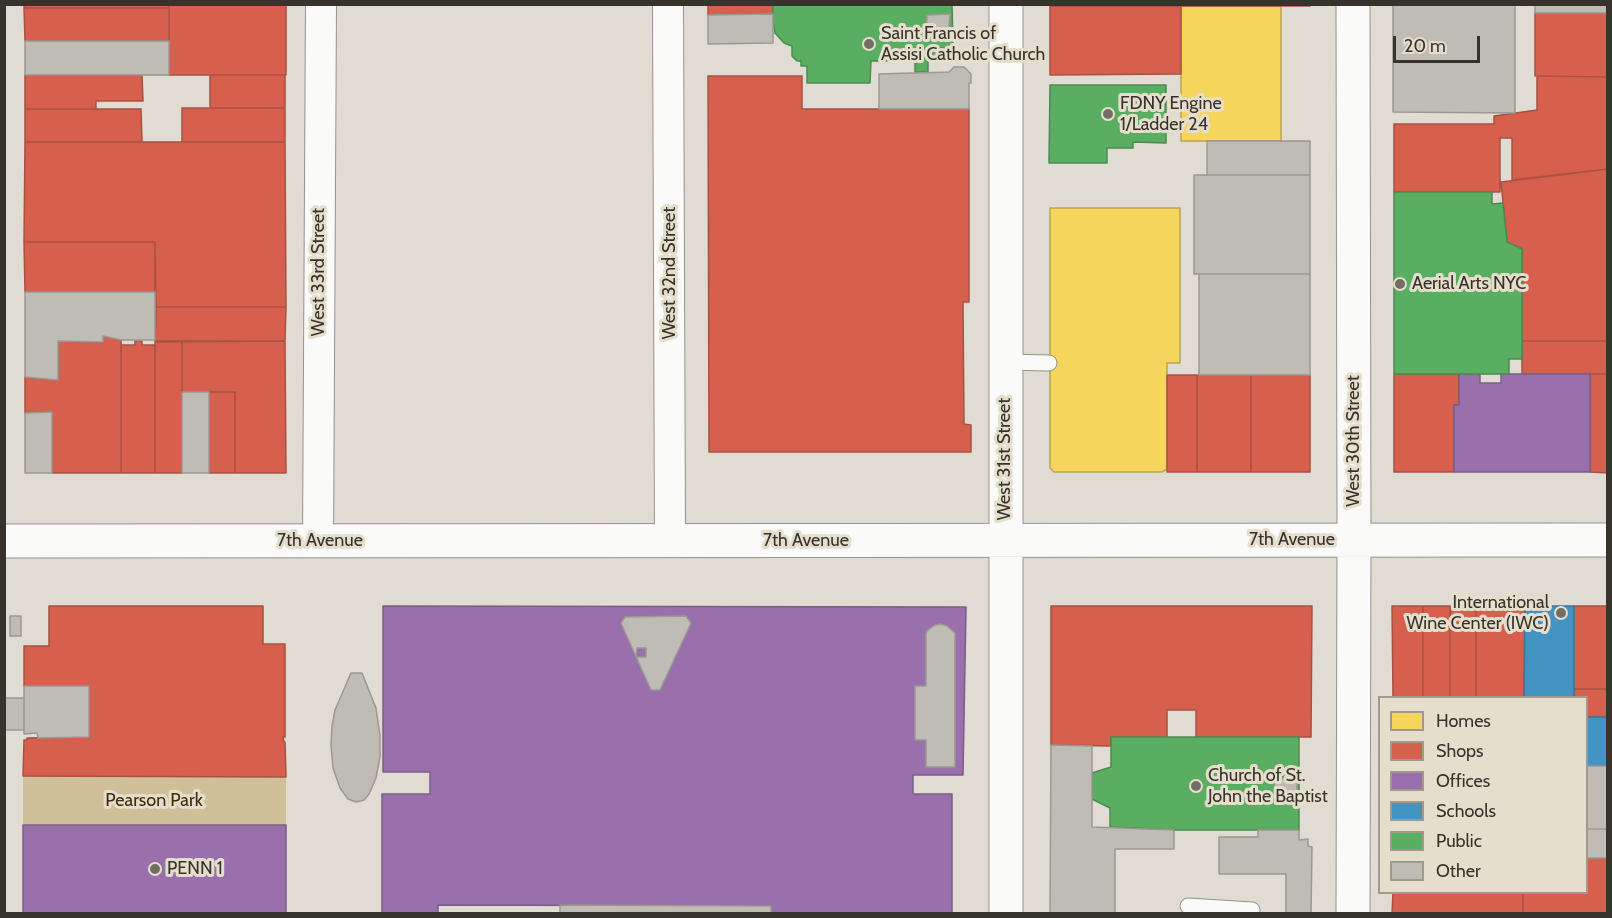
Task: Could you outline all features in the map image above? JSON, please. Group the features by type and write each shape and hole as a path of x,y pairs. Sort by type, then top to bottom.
{"street":[{"name":"West 33rd Street","path":"318,540 321,4"},
{"name":"West 32nd Street","path":"668,4 670,541"},
{"name":"West 31st Street","path":"1006,4 1006,914"},
{"name":"West 30th Street","path":"1353,4 1353,914"},
{"name":"7th Avenue","path":"4,541 1608,540"}],"lane":[{"path":"1005,362 1049,363"},
{"path":"1188,906 1252,910 1252,914"}],"green space":[{"name":"Pearson Park","path":"23,776 286,777 286,825 23,825"}],"building: Homes":[{"path":"1181,6 1281,6 1281,141 1181,141"},
{"path":"1050,208 1180,208 1180,363 1167,363 1167,469 1162,472 1054,472 1050,468"}],"building: Shops":[{"path":"24,4 169,4 169,8 24,8"},
{"path":"169,4 286,4 286,75 169,75"},
{"path":"708,4 773,4 773,14 708,15"},
{"path":"1050,4 1310,4 1310,6 1050,6"},
{"path":"1050,6 1181,6 1181,74 1050,75"},
{"path":"24,8 169,8 169,41 25,41"},
{"path":"1535,13 1608,13 1608,77 1535,76"},
{"path":"25,75 142,75 143,101 96,101 96,109 25,109"},
{"path":"210,75 285,75 285,108 210,108"},
{"path":"708,76 802,76 802,109 969,109 969,302 963,302 964,424 971,425 971,452 709,452"},
{"path":"1537,76 1608,77 1608,169 1512,180 1512,138 1500,138 1500,192 1394,192 1394,124 1494,124 1494,116 1537,110"},
{"path":"182,108 285,108 285,142 182,142"},
{"path":"25,109 141,109 142,142 25,142"},
{"path":"25,142 285,142 286,307 156,307 155,242 24,242"},
{"path":"1608,169 1608,341 1522,341 1522,249 1507,242 1501,182"},
{"path":"24,242 155,242 155,292 25,292"},
{"path":"156,307 286,307 285,341 155,342"},
{"path":"103,336 121,340 121,473 52,473 52,412 25,413 25,377 58,380 58,341 103,342"},
{"path":"135,341 142,341 142,345 155,345 155,473 121,473 121,345 135,345"},
{"path":"155,341 182,341 182,473 155,473"},
{"path":"182,341 285,341 286,473 235,473 235,392 182,392"},
{"path":"1522,341 1608,341 1608,374 1522,374"},
{"path":"1394,374 1459,374 1459,405 1454,405 1454,472 1394,472"},
{"path":"1590,374 1608,374 1608,473 1590,472"},
{"path":"1167,375 1197,375 1197,472 1167,472"},
{"path":"1197,375 1251,375 1251,472 1197,472"},
{"path":"1251,375 1310,375 1310,472 1251,472"},
{"path":"209,392 235,392 235,473 209,473"},
{"path":"49,606 263,606 263,644 285,644 285,737 283,737 286,777 23,776 24,740 27,738 89,737 89,686 24,686 24,646 49,646"},
{"path":"1051,606 1312,606 1311,737 1196,737 1196,710 1167,710 1167,737 1111,737 1111,746 1051,745"},
{"path":"1392,606 1423,606 1423,696 1393,696"},
{"path":"1423,606 1450,606 1450,696 1423,696"},
{"path":"1450,606 1476,606 1476,696 1450,696"},
{"path":"1476,606 1525,606 1524,696 1476,696"},
{"path":"1574,606 1608,606 1608,689 1574,689"},
{"path":"1574,689 1608,689 1608,717 1588,717 1588,696 1574,696"},
{"path":"1588,858 1608,858 1608,914 1523,914 1523,894 1588,894"},
{"path":"1393,894 1523,894 1523,914 1392,914"}],"building: Offices":[{"path":"1459,374 1480,374 1480,383 1501,383 1501,374 1590,374 1590,472 1454,472 1454,405 1459,405"},
{"path":"383,606 966,607 963,775 913,775 913,794 952,794 952,914 771,914 771,906 438,905 438,914 382,914 382,794 430,794 430,772 383,772"},
{"name":"PENN 1","path":"23,825 286,825 286,914 23,914"}],"building: Schools":[{"path":"1525,606 1574,606 1574,696 1524,696"},
{"path":"1588,717 1608,717 1608,766 1588,766"}],"building: Public":[{"name":"Saint Francis of Assisi Catholic Church","path":"773,4 952,4 953,43 948,48 940,48 940,61 928,61 928,72 915,72 915,61 871,61 870,83 807,83 807,66 801,66 801,61 797,61 792,56 792,46 784,43 775,33"},
{"name":"FDNY Engine 1/Ladder 24","path":"1050,85 1166,85 1166,143 1133,142 1133,148 1107,148 1107,163 1049,163"},
{"path":"1394,192 1492,192 1492,204 1503,203 1507,242 1522,249 1522,359 1509,359 1509,374 1394,374"},
{"name":"Church of St. John the Baptist","path":"1111,737 1299,737 1299,830 1174,830 1110,827 1110,808 1092,799 1092,773 1111,767"}],"building: Other":[{"path":"1393,4 1515,4 1515,113 1393,112"},
{"path":"1535,4 1608,4 1608,13 1535,13"},
{"path":"773,14 773,43 708,44 708,15"},
{"path":"950,14 948,37 926,37 927,15"},
{"path":"25,41 169,41 169,75 25,75"},
{"path":"954,67 964,67 971,74 969,109 879,109 879,74 949,72"},
{"path":"1207,141 1310,141 1310,175 1207,175"},
{"path":"1194,175 1310,175 1310,274 1194,274"},
{"path":"1199,274 1310,274 1310,375 1199,375"},
{"path":"25,292 155,292 155,340 121,340 103,336 103,342 58,341 58,380 25,377"},
{"path":"182,392 209,392 209,473 182,473"},
{"path":"52,412 52,473 25,473 25,413"},
{"path":"10,616 21,616 21,636 10,636"},
{"path":"686,616 691,623 660,690 651,690 621,623 625,617"},
{"path":"935,625 947,626 955,633 955,767 926,767 926,740 915,740 915,686 926,686 926,633"},
{"path":"637,648 646,648 646,657 636,657"},
{"path":"351,673 362,673 376,708 380,736 380,757 376,778 364,800 356,802 348,799 340,788 333,768 331,745 335,710"},
{"path":"24,686 89,686 89,737 38,738 37,733 24,734"},
{"path":"4,698 24,698 24,730 4,730"},
{"path":"1051,745 1092,746 1092,827 1174,830 1174,849 1115,849 1115,914 1050,914"},
{"path":"1588,766 1608,766 1608,829 1588,829"},
{"path":"1274,778 1297,780 1297,805 1275,804"},
{"path":"1588,829 1608,829 1608,858 1588,858"},
{"path":"1258,830 1299,830 1299,840 1308,839 1308,846 1312,847 1311,914 1286,914 1286,874 1219,874 1219,837 1258,837"},
{"path":"560,905 771,906 771,914 560,914"}],"place":[{"name":"Saint Francis of Assisi Catholic Church","path":"869,44"},
{"name":"FDNY Engine 1/Ladder 24","path":"1108,114"},
{"name":"Aerial Arts NYC","path":"1400,284"},
{"name":"International Wine Center (IWC)","path":"1561,613"},
{"name":"Church of St. John the Baptist","path":"1196,786"},
{"name":"PENN 1","path":"155,869"}]}
